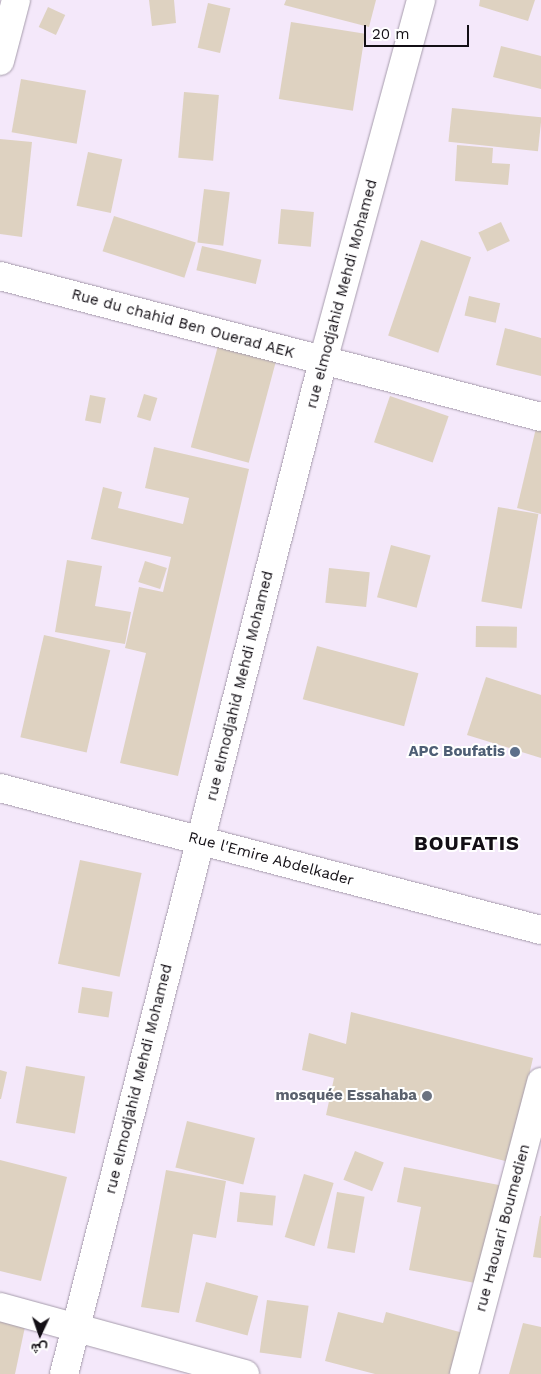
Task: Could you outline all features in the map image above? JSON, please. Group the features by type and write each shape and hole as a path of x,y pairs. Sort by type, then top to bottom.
{"main road":[{"path":"0,61 16,0"},
{"name":"rue elmodjahid Mehdi Mohamed","path":"64,1374 323,361 422,0"},
{"name":"Rue du chahid Ben Ouerad AEK","path":"0,276 541,417"},
{"name":"Rue l'Emire Abdelkader","path":"0,788 541,930"},
{"name":"rue Haouari Boumedien","path":"464,1374 541,1082"},
{"path":"0,1306 245,1374"}],"building":[{"path":"149,0 174,0 176,23 152,26"},
{"path":"286,0 376,0 369,27 284,5"},
{"path":"480,0 535,0 528,21 479,6"},
{"path":"208,3 230,8 220,53 198,48"},
{"path":"48,7 65,15 56,35 39,27"},
{"path":"291,22 365,34 353,111 279,99"},
{"path":"501,46 541,56 541,89 493,77"},
{"path":"21,79 86,90 77,144 12,132"},
{"path":"184,92 219,95 213,161 178,158"},
{"path":"452,108 541,117 538,151 448,142"},
{"path":"0,139 32,142 22,237 0,234"},
{"path":"457,145 493,148 492,163 510,164 508,185 455,181"},
{"path":"88,152 122,159 111,213 77,206"},
{"path":"204,189 230,192 223,246 197,243"},
{"path":"281,209 314,212 311,247 278,244"},
{"path":"114,216 196,243 184,278 103,251"},
{"path":"501,222 510,241 487,252 478,233"},
{"path":"421,240 471,257 438,353 388,335"},
{"path":"202,246 261,260 256,284 196,270"},
{"path":"469,296 500,303 496,323 465,315"},
{"path":"505,328 541,338 541,376 496,365"},
{"path":"219,342 277,358 249,463 191,447"},
{"path":"144,394 157,398 150,421 137,417"},
{"path":"90,395 106,398 101,424 85,421"},
{"path":"390,396 449,416 433,463 374,442"},
{"path":"536,428 541,430 541,514 517,508"},
{"path":"154,447 249,469 178,776 120,763 146,653 125,648 139,587 163,592 171,557 91,539 103,487 122,492 118,508 183,524 189,498 145,488"},
{"path":"498,507 538,514 522,609 481,602"},
{"path":"391,545 431,556 417,608 377,597"},
{"path":"67,560 102,566 95,606 131,612 125,644 55,632"},
{"path":"145,561 167,568 160,589 138,582"},
{"path":"329,568 370,572 366,607 325,603"},
{"path":"476,626 517,627 517,648 476,647"},
{"path":"44,635 110,650 87,753 20,737"},
{"path":"317,646 418,673 404,726 303,699"},
{"path":"486,677 541,695 541,758 467,735"},
{"path":"80,860 142,873 120,977 58,964"},
{"path":"82,987 113,992 109,1018 78,1013"},
{"name":"mosquée Essahaba","path":"351,1012 533,1058 509,1162 326,1115 334,1078 302,1070 309,1033 346,1044"},
{"path":"26,1066 85,1076 75,1134 16,1123"},
{"path":"0,1070 7,1072 1,1099 0,1099"},
{"path":"187,1121 255,1138 243,1185 175,1168"},
{"path":"355,1151 384,1163 372,1191 343,1180"},
{"path":"0,1160 67,1177 41,1281 0,1271"},
{"path":"404,1167 499,1185 480,1284 409,1270 421,1207 397,1202"},
{"path":"166,1170 226,1181 216,1238 193,1234 179,1313 141,1307"},
{"path":"304,1174 334,1183 314,1246 285,1237"},
{"path":"240,1192 276,1196 273,1226 237,1222"},
{"path":"337,1192 365,1197 355,1253 327,1248"},
{"path":"541,1216 541,1258 533,1257"},
{"path":"206,1282 258,1296 248,1336 195,1322"},
{"path":"267,1300 309,1306 301,1358 260,1352"},
{"path":"338,1312 383,1323 386,1312 467,1334 457,1374 375,1374 325,1361"},
{"path":"0,1317 26,1322 15,1374 0,1374"},
{"path":"523,1323 541,1327 541,1374 509,1374"}],"place":[{"name":"APC Boufatis","path":"515,752"},
{"name":"mosquée Essahaba","path":"427,1096"}],"district":[{"name":"BOUFATIS","path":"467,843"}]}
